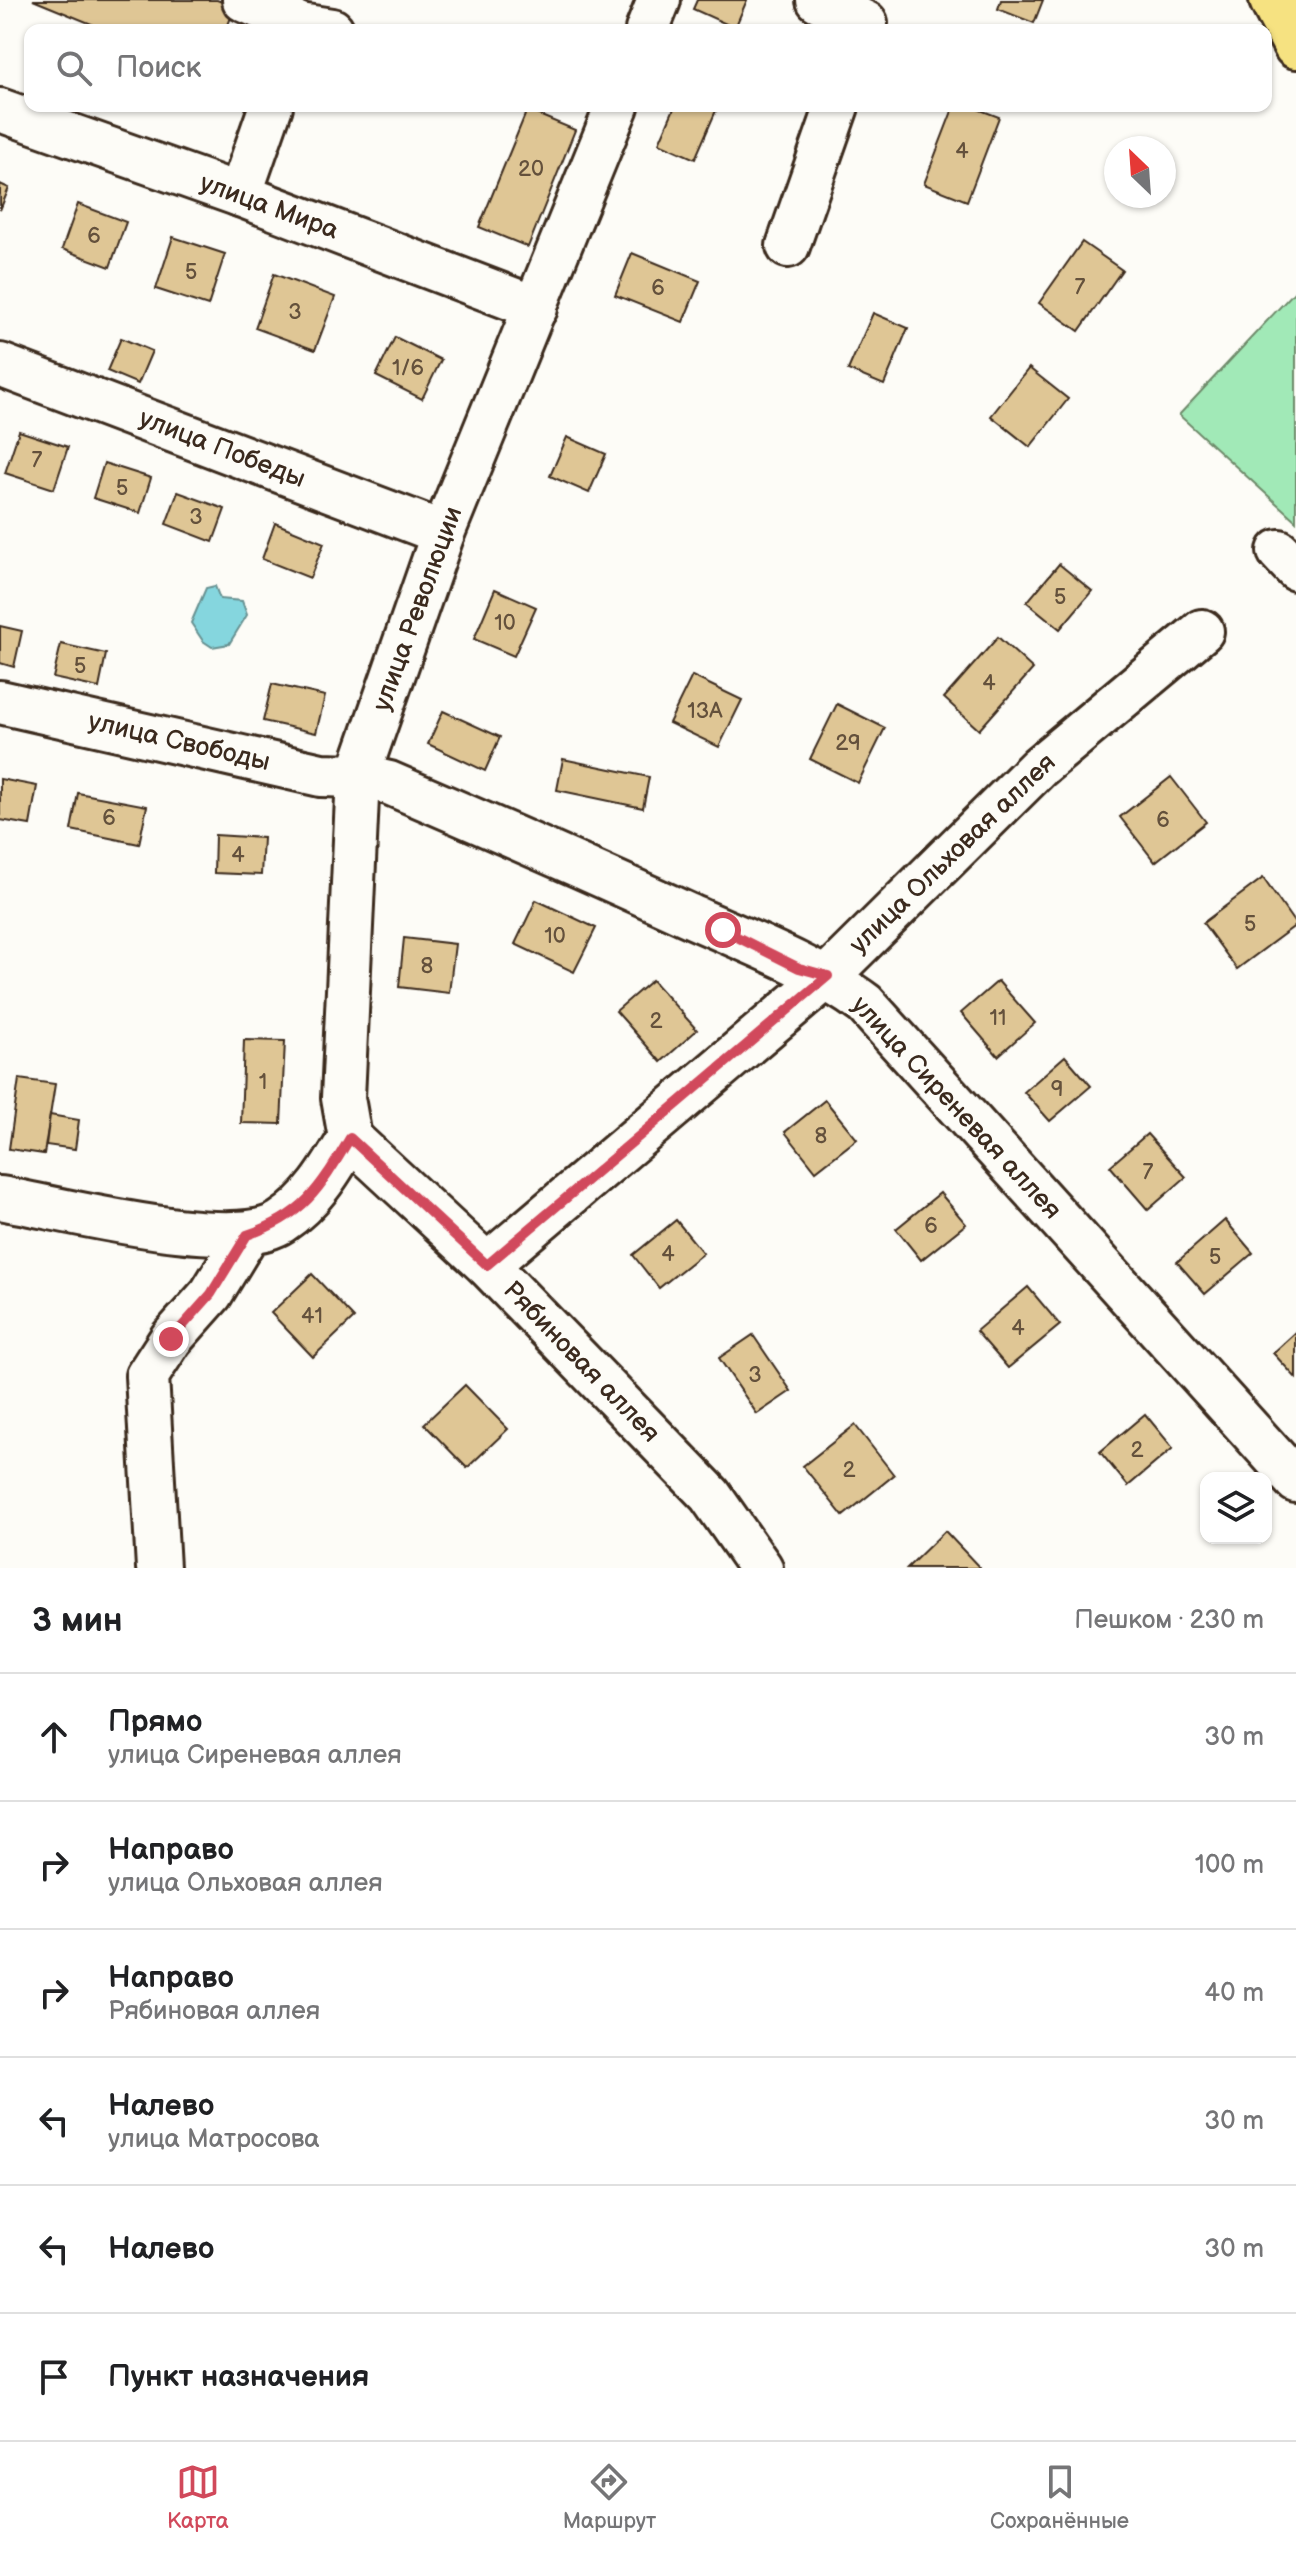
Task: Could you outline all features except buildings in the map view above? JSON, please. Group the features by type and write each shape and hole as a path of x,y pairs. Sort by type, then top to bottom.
{"main road":[{"path":"1272,0 1296,46"}],"street":[{"path":"244,0 301,24"},
{"path":"649,24 659,0"},
{"path":"818,0 868,18"},
{"name":"улица Мира","path":"0,110 240,195 536,308"},
{"path":"240,195 269,112"},
{"name":"улица Революции","path":"350,1138 343,1098 358,776 443,533 615,112"},
{"path":"788,246 835,112"},
{"name":"улица Победы","path":"0,365 443,533"},
{"name":"улица Ольховая аллея","path":"487,1265 828,976 1039,767 1202,631"},
{"name":"улица Свободы","path":"0,702 321,775 358,776"},
{"name":"улица Сиреневая аллея","path":"358,776 389,783 709,924 799,968 828,976 865,1004 1296,1481"},
{"path":"0,1198 204,1234 247,1235 279,1224 302,1205 321,1186 350,1138"},
{"name":"Рябиновая аллея","path":"350,1138 487,1265 710,1495 761,1568"},
{"path":"158,1568 147,1376 171,1339 211,1294 247,1235"}],"green space":[{"path":"1296,290 1296,521 1179,415"}],"water":[{"path":"215,586 220,599 242,601 247,615 229,644 212,647 203,641 191,623 206,588"}],"route":[{"path":"171,1339 211,1294 247,1235 279,1224 302,1205 321,1186 350,1138 487,1265 828,976 799,968 723,930"}]}
